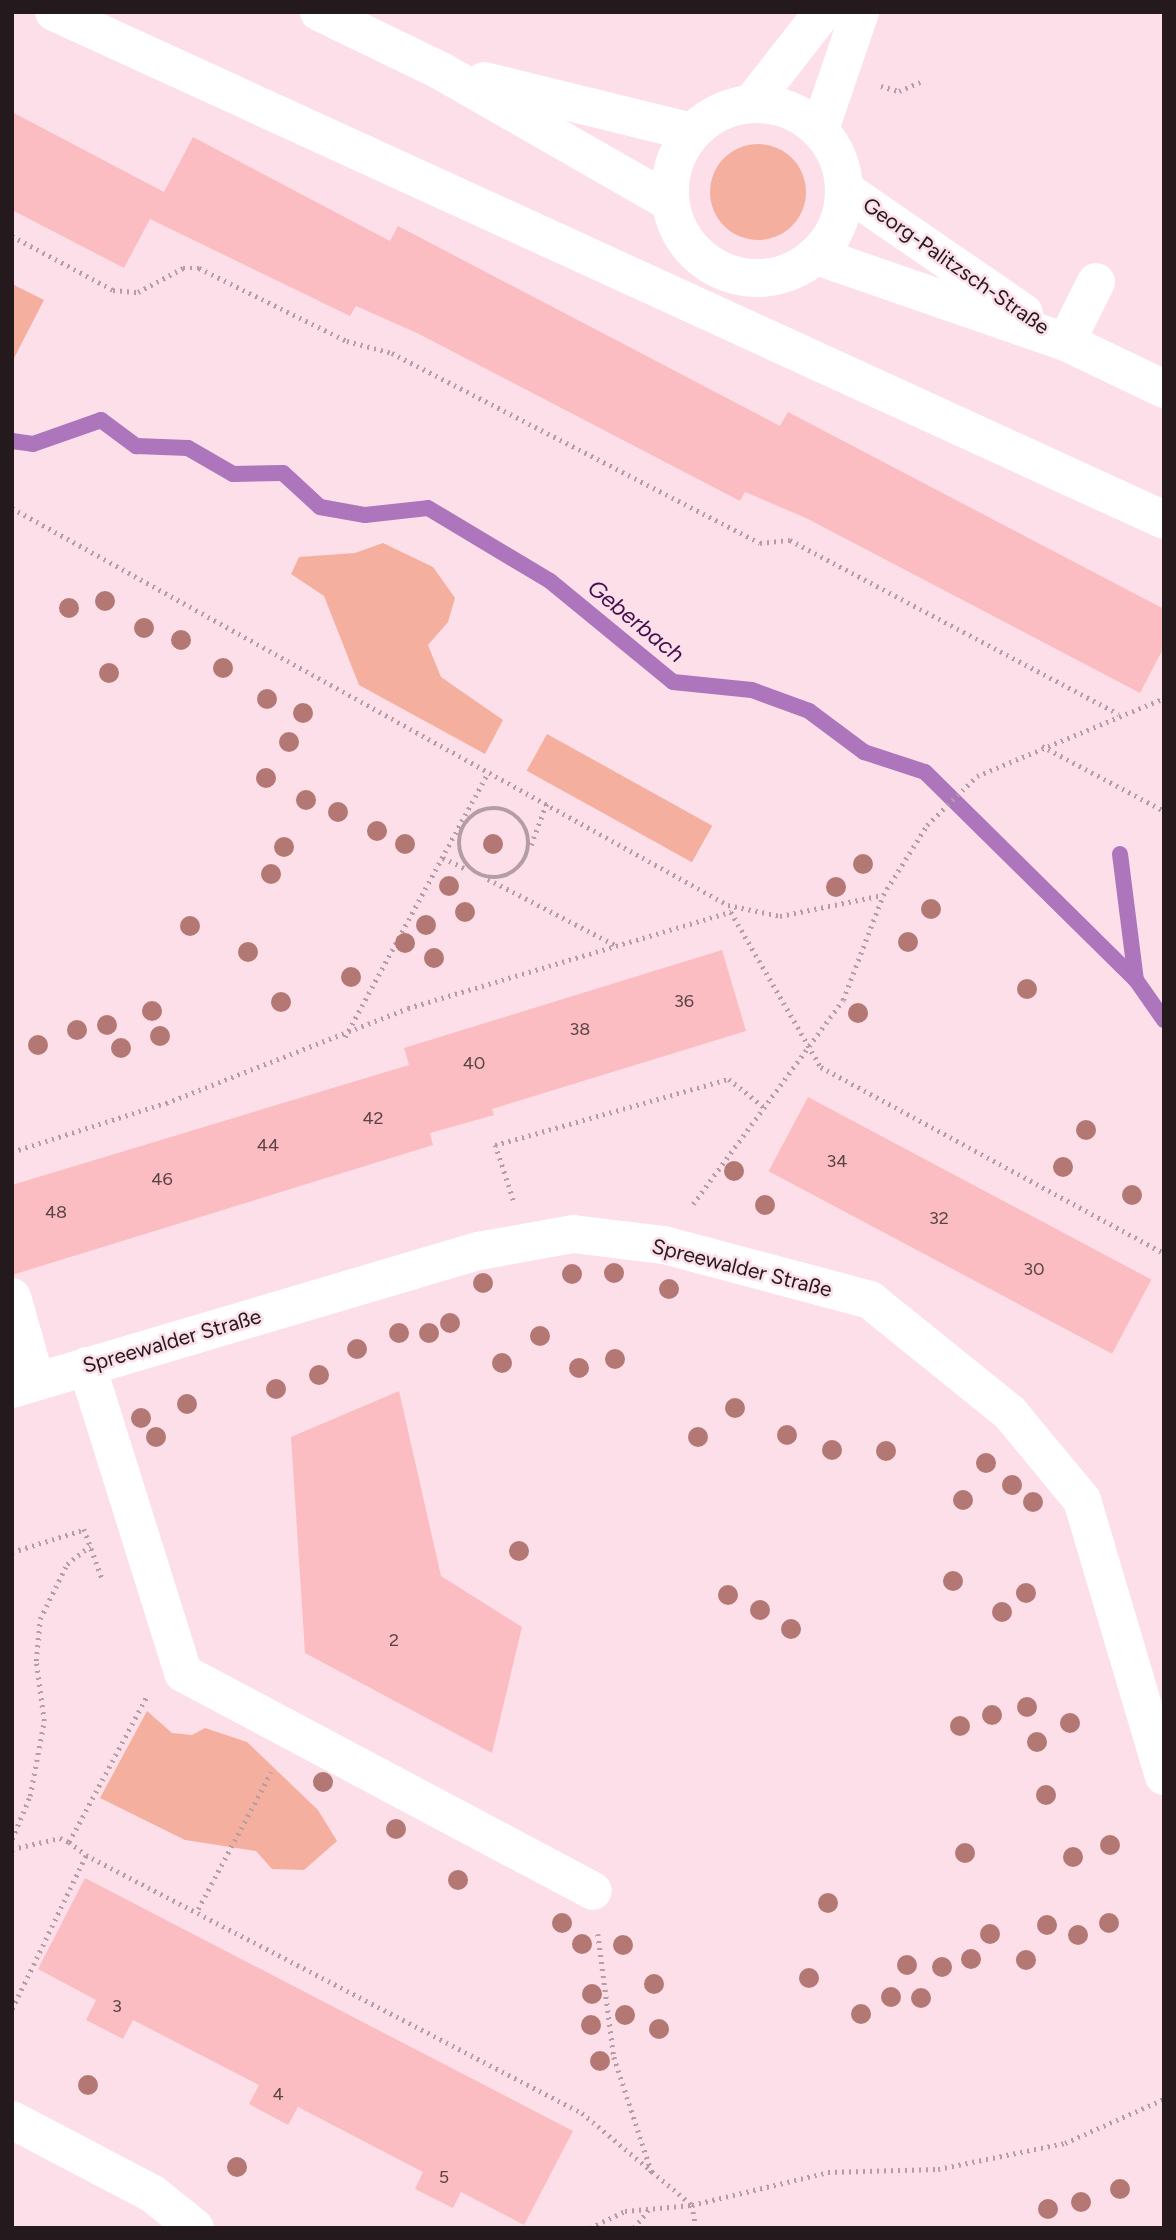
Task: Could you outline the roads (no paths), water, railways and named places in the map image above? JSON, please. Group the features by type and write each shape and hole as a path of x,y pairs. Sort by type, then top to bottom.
{"street":[{"path":"54,12 1164,520"},
{"path":"319,12 361,21 441,71 670,202"},
{"path":"751,104 822,12"},
{"path":"820,129 860,12"},
{"path":"441,71 692,132"},
{"name":"Georg-Palitzsch-Straße","path":"751,104 778,106 820,129 841,164 845,190 840,222 817,256 774,278 727,274 682,237 670,202 678,152 692,132 720,112 751,104"},
{"name":"Georg-Palitzsch-Straße","path":"845,190 1066,342"},
{"name":"Georg-Palitzsch-Straße","path":"817,256 1066,342 1164,389"},
{"path":"1066,342 1096,282"},
{"name":"Spreewalder Straße","path":"24,1385 526,1243 573,1234 664,1245 870,1300 1010,1413 1082,1500 1164,1776"},
{"path":"12,1297 24,1385"},
{"path":"88,1366 183,1673 593,1891"},
{"path":"12,2120 153,2194 195,2228"}],"waterway":[{"name":"Geberbach","path":"12,441 33,444 101,420 136,446 188,448 233,474 283,473 320,507 365,515 428,508 550,581 673,682 752,690 809,711 864,752 925,772 1136,980 1164,1020"},
{"path":"1120,854 1136,980"}]}
